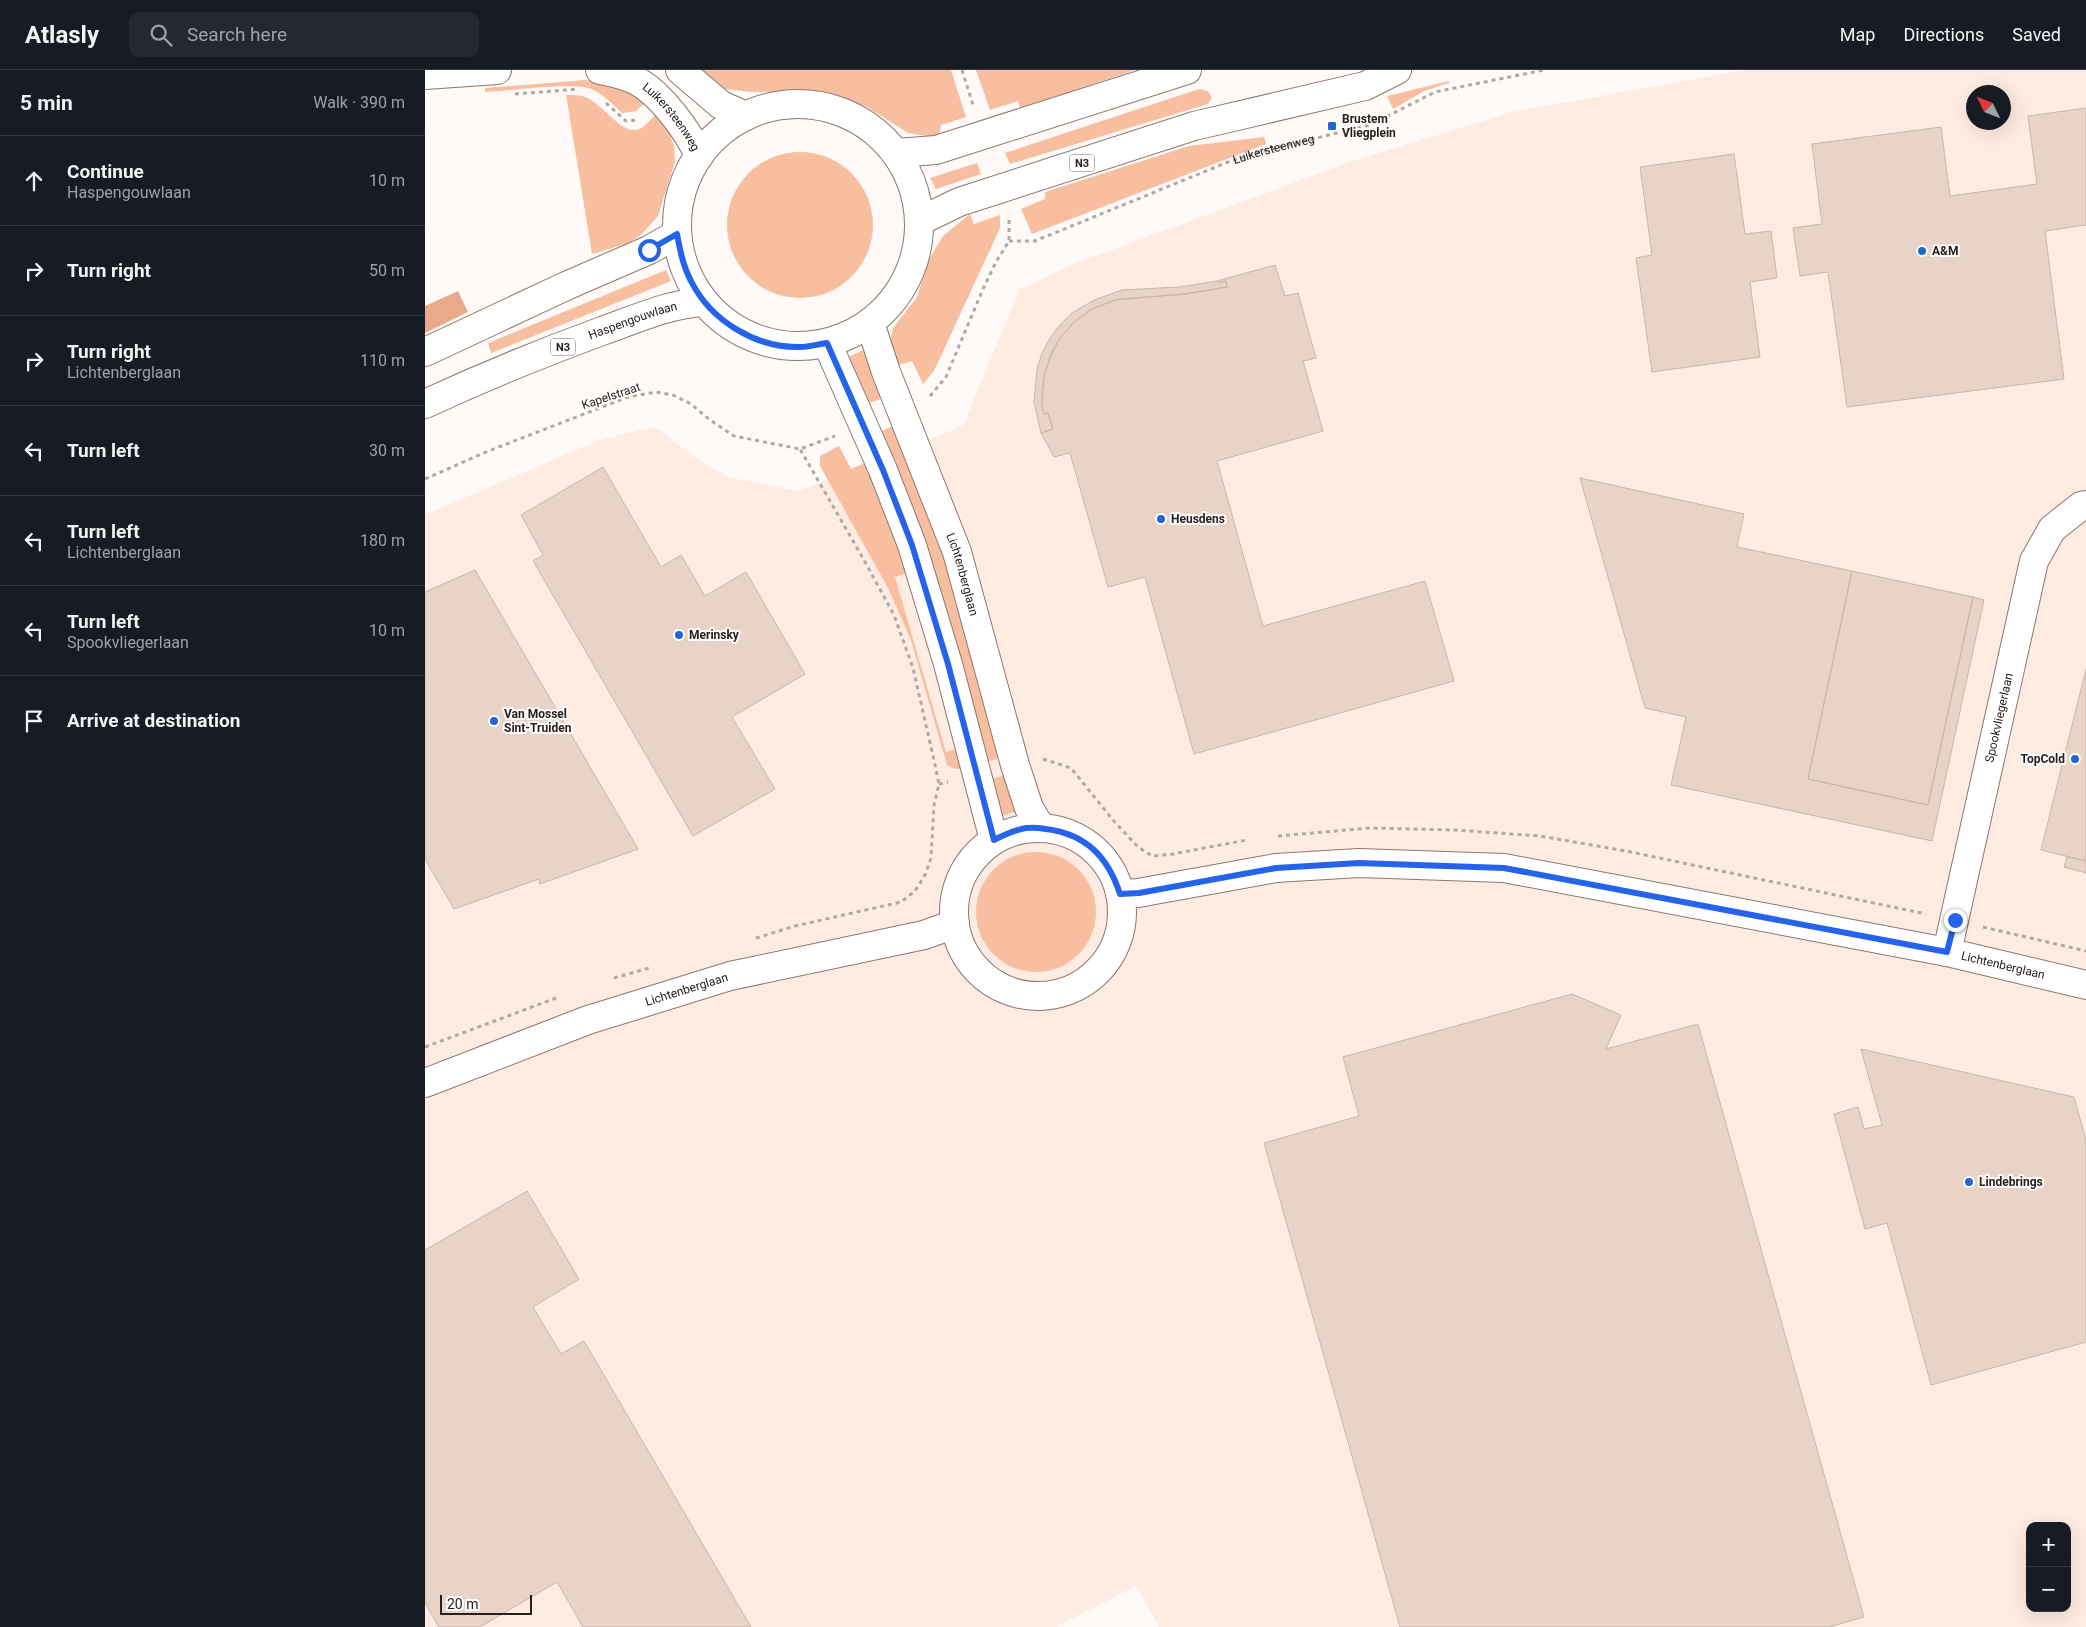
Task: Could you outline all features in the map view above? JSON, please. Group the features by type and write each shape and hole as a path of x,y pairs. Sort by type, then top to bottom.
{"street":[{"path":"425,75 497,70"},
{"name":"Luikersteenweg","path":"600,70 642,76 693,141 699,156"},
{"path":"680,70 721,105 746,116"},
{"path":"896,153 936,150 1187,70"},
{"name":"N3","path":"920,220 959,202 1195,126 1365,86 1397,70"},
{"path":"811,104 843,112 873,129 896,153 908,173 917,196 920,220 917,250 907,278 892,302 870,323 850,335 827,343 800,347 773,344 747,335 724,321 704,302 691,281 685,266 677,234 679,206 686,180 699,156 713,140 729,127 746,116 778,106 811,104"},
{"path":"425,352 566,286 649,250 677,234"},
{"name":"Haspengouwlaan","path":"425,404 574,342 665,308 683,303 704,302"},
{"name":"Lichtenberglaan","path":"870,323 886,372 957,552 1015,765 1029,808 1041,828"},
{"path":"827,343 883,470 912,545 948,664 994,840"},
{"name":"Spookvliegerlaan","path":"1947,952 2034,561 2052,529 2081,506 2086,505"},
{"path":"1028,827 1041,828 1073,836 1089,845 1105,861 1114,875 1120,894 1121,922 1115,947 1099,969 1080,985 1055,995 1026,996 1002,988 985,978 969,961 960,944 955,924 955,904 961,880 971,863 994,840 1012,831 1028,827"},
{"name":"Lichtenberglaan","path":"1120,894 1139,893 1276,868 1359,863 1504,868 1947,952 2086,985"},
{"name":"Lichtenberglaan","path":"425,1083 588,1020 730,976 924,935 955,924"}],"path":[{"path":"962,70 975,112"},
{"name":"Luikersteenweg","path":"1009,241 1035,241 1263,151 1370,125 1435,92 1544,70"},
{"path":"510,94 577,89 583,91"},
{"path":"602,100 626,121 645,118 661,100"},
{"path":"930,396 946,377 983,289 1009,241 1009,215"},
{"name":"Kapelstraat","path":"425,478 486,452 628,397 657,392 673,395 691,404 734,436 800,449"},
{"path":"749,940 795,926 901,902 915,891 925,875 931,858 934,805 939,784 913,668 894,614 865,560 800,449 835,436"},
{"path":"605,981 651,967"},
{"path":"425,1046 559,997"}],"shaded area":[{"path":"694,70 951,70 966,117 941,125 939,138 908,133 867,107 841,97 813,92 751,92 725,89"},
{"path":"976,70 1135,70 1020,109 1018,101 990,110"},
{"path":"1745,70 2086,70 2086,1627 1159,1627 1136,1586 1056,1627 425,1627 425,515 597,441 648,428 661,430 688,453 728,477 799,491 963,426 1019,290 1076,263 1350,162 1512,112"},
{"path":"585,80 617,86 647,101 636,111 622,113 600,94 582,87 570,86 485,92 485,88"},
{"path":"1449,81 1449,83 1424,91 1393,109 1387,96"},
{"path":"1199,89 1208,91 1212,98 1208,104 1010,164 1005,153"},
{"path":"566,95 589,99 629,129 638,130 647,124 657,113 668,129 674,146 675,162 658,216 641,235 629,243 592,254"},
{"path":"1264,137 1266,144 1032,234 1021,209 1045,199 1045,192 1189,146"},
{"path":"800,152 828,157 852,173 868,197 873,225 868,253 852,277 828,293 800,298 772,293 748,277 732,253 727,225 732,197 748,173 772,157"},
{"path":"977,163 981,174 936,189 930,178"},
{"path":"970,214 974,224 1000,215 1000,228 934,371 923,384 912,361 893,367 889,345 893,328 917,297 928,261 943,236"},
{"path":"666,270 671,281 491,353 488,343"},
{"path":"458,291 468,312 425,333 425,306"},
{"path":"863,350 884,398 869,403 848,357"},
{"path":"895,425 953,580 1002,758 986,762 909,502 882,431"},
{"path":"839,446 851,469 867,462 913,571 895,577 946,752 962,747 967,768 955,769 947,765 911,640 888,588 820,466 820,456"},
{"path":"1005,775 1016,811 1003,816 992,779"},
{"path":"1036,852 1048,853 1059,857 1069,862 1078,870 1086,879 1091,889 1095,900 1095,924 1091,935 1086,945 1078,954 1069,962 1059,967 1048,971 1036,972 1024,971 1013,967 1003,962 994,954 986,945 981,935 977,924 976,912 977,900 981,889 986,879 994,870 1003,862 1013,857 1024,853"}],"building":[{"name":"A&M","path":"2086,108 2086,225 2045,231 2064,379 1847,407 1828,272 1800,276 1793,228 1822,224 1812,144 1941,127 1950,196 2037,184 2028,116"},
{"path":"1734,154 1745,234 1771,231 1777,278 1750,282 1760,357 1652,372 1636,258 1652,255 1640,167"},
{"name":"Heusdens","path":"1275,265 1285,296 1298,293 1316,358 1303,361 1323,431 1217,461 1263,626 1425,581 1454,681 1194,754 1145,577 1108,587 1070,453 1054,457 1041,433 1053,429 1048,413 1044,414 1042,406 1044,377 1051,353 1058,341 1074,322 1096,307 1120,299 1185,294 1227,287 1226,281 1218,283 1217,281"},
{"path":"1217,281 1218,283 1226,281 1227,287 1185,294 1114,300 1090,310 1074,322 1058,341 1045,371 1042,406 1044,414 1048,413 1053,429 1041,433 1034,402 1037,369 1042,353 1050,338 1072,313 1094,300 1122,290 1179,287"},
{"name":"Merinsky","path":"603,467 661,567 681,555 705,596 746,572 805,674 732,717 775,789 693,836 533,561 543,555 521,515"},
{"path":"1580,478 1744,514 1737,547 1852,571 1808,779 1928,805 1973,597 1984,600 1932,841 1671,785 1686,717 1645,708"},
{"name":"Van Mossel Sint-Truiden","path":"475,570 638,849 540,884 539,879 454,909 425,859 425,592"},
{"path":"1852,571 1973,597 1928,805 1808,779"},
{"name":"TopCold","path":"2086,669 2086,861 2041,850"},
{"path":"2067,857 2086,861 2086,873 2064,867"},
{"path":"1572,994 1621,1015 1606,1049 1698,1024 1864,1617 1829,1627 1400,1627 1264,1143 1359,1116 1343,1057"},
{"name":"Lindebrings","path":"1861,1049 2074,1097 2086,1140 2086,1342 1931,1385 1887,1223 1865,1229 1834,1114 1858,1107 1864,1129 1882,1125"},
{"path":"527,1191 579,1279 533,1307 561,1354 584,1341 751,1627 583,1627 557,1582 480,1627 439,1627 425,1603 425,1250"}],"place":[{"name":"Brustem Vliegplein","path":"1332,126"},
{"name":"A&M","path":"1922,251"},
{"name":"Heusdens","path":"1161,519"},
{"name":"Merinsky","path":"679,635"},
{"name":"Van Mossel Sint-Truiden","path":"494,721"},
{"name":"TopCold","path":"2075,759"},
{"name":"Lindebrings","path":"1969,1182"}],"route":[{"path":"649,250 677,234 682,258 691,281 704,302 724,321 747,335 773,344 800,347 827,343 883,470 927,589 994,840 1012,831 1028,827 1055,830 1073,836 1089,845 1105,861 1114,875 1120,894 1139,893 1276,868 1359,863 1504,868 1947,952 1955,920"}]}
